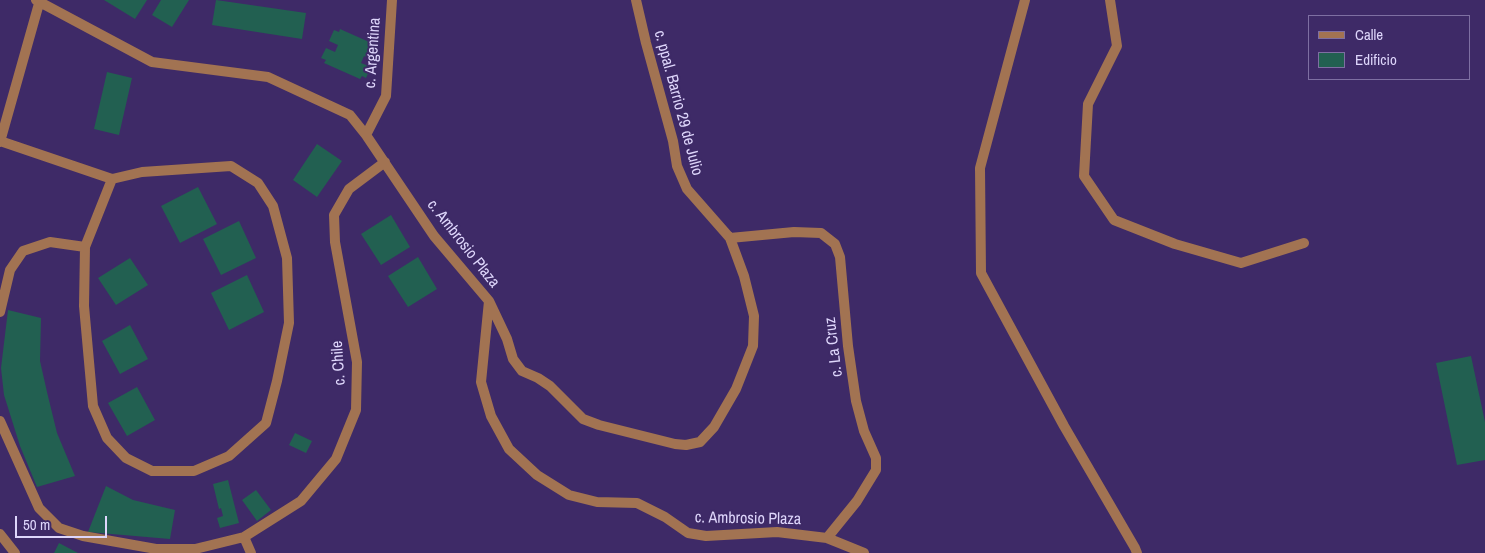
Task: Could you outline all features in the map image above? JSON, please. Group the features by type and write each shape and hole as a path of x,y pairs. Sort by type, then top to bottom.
{"street":[{"name":"c. Ambrosio Plaza","path":"38,0 152,62 268,77 350,115 366,135 434,236 489,301 482,382 492,416 508,449 537,476 569,495 597,502 638,503 665,517 688,533 706,536 777,532 827,538 864,553"},
{"path":"38,0 0,141 112,179 142,172 231,166 258,183 273,206 287,258 289,323 266,423 229,456 194,471 152,471 126,458 107,438 93,406 84,306 85,248 112,179"},
{"name":"c. Argentina","path":"366,135 386,96 392,0"},
{"name":"c. ppal. Barrio 29 de Julio","path":"489,301 507,339 513,359 522,371 550,386 583,419 675,444 686,445 700,442 714,427 736,389 753,346 754,316 744,276 730,238 687,189 677,166 673,141 636,0"},
{"path":"1025,0 980,168 981,273 1064,426 1137,553"},
{"path":"1110,0 1117,46 1088,104 1084,176 1114,220 1175,244 1241,263 1304,243"},
{"name":"c. Chile","path":"0,422 39,508 59,528 83,536 156,549 195,549 244,537 300,501 336,459 356,410 358,362 335,242 334,214 349,189 384,162"},
{"name":"c. La Cruz","path":"730,238 794,232 821,233 835,244 840,257 848,346 856,401 864,431 876,458 876,470 857,501 827,538"},
{"path":"0,312 10,270 23,251 50,242 85,248"},
{"path":"0,534 16,553"},
{"path":"244,537 251,553"}],"building":[{"path":"104,0 147,0 135,19"},
{"path":"161,0 189,0 172,27 152,15"},
{"path":"216,0 306,13 302,39 212,25"},
{"path":"340,29 376,45 375,48 379,50 374,60 364,56 361,63 371,67 366,78 362,76 360,79 324,63 326,60 321,58 326,48 335,52 338,45 329,41 334,30 339,32"},
{"path":"107,72 132,78 119,135 94,129"},
{"path":"317,144 342,161 317,197 293,180"},
{"path":"198,187 217,224 180,243 161,206"},
{"path":"391,215 410,247 381,265 361,234"},
{"path":"239,221 256,258 221,275 203,239"},
{"path":"418,257 437,289 408,307 388,276"},
{"path":"130,258 148,285 116,305 98,278"},
{"path":"247,275 264,312 229,330 211,293"},
{"path":"8,310 41,318 40,361 57,433 75,476 37,487 20,446 4,395 1,368"},
{"path":"130,325 148,359 120,374 102,341"},
{"path":"1471,356 1485,422 1485,460 1457,465 1436,363"},
{"path":"137,387 155,420 127,436 108,403"},
{"path":"295,433 312,441 306,453 289,445"},
{"path":"228,480 239,523 220,528 217,518 223,516 221,508 219,509 213,484"},
{"path":"106,486 133,500 175,510 170,539 88,532"},
{"path":"256,490 271,510 257,521 242,500"},
{"path":"59,543 78,553 54,553"}]}
